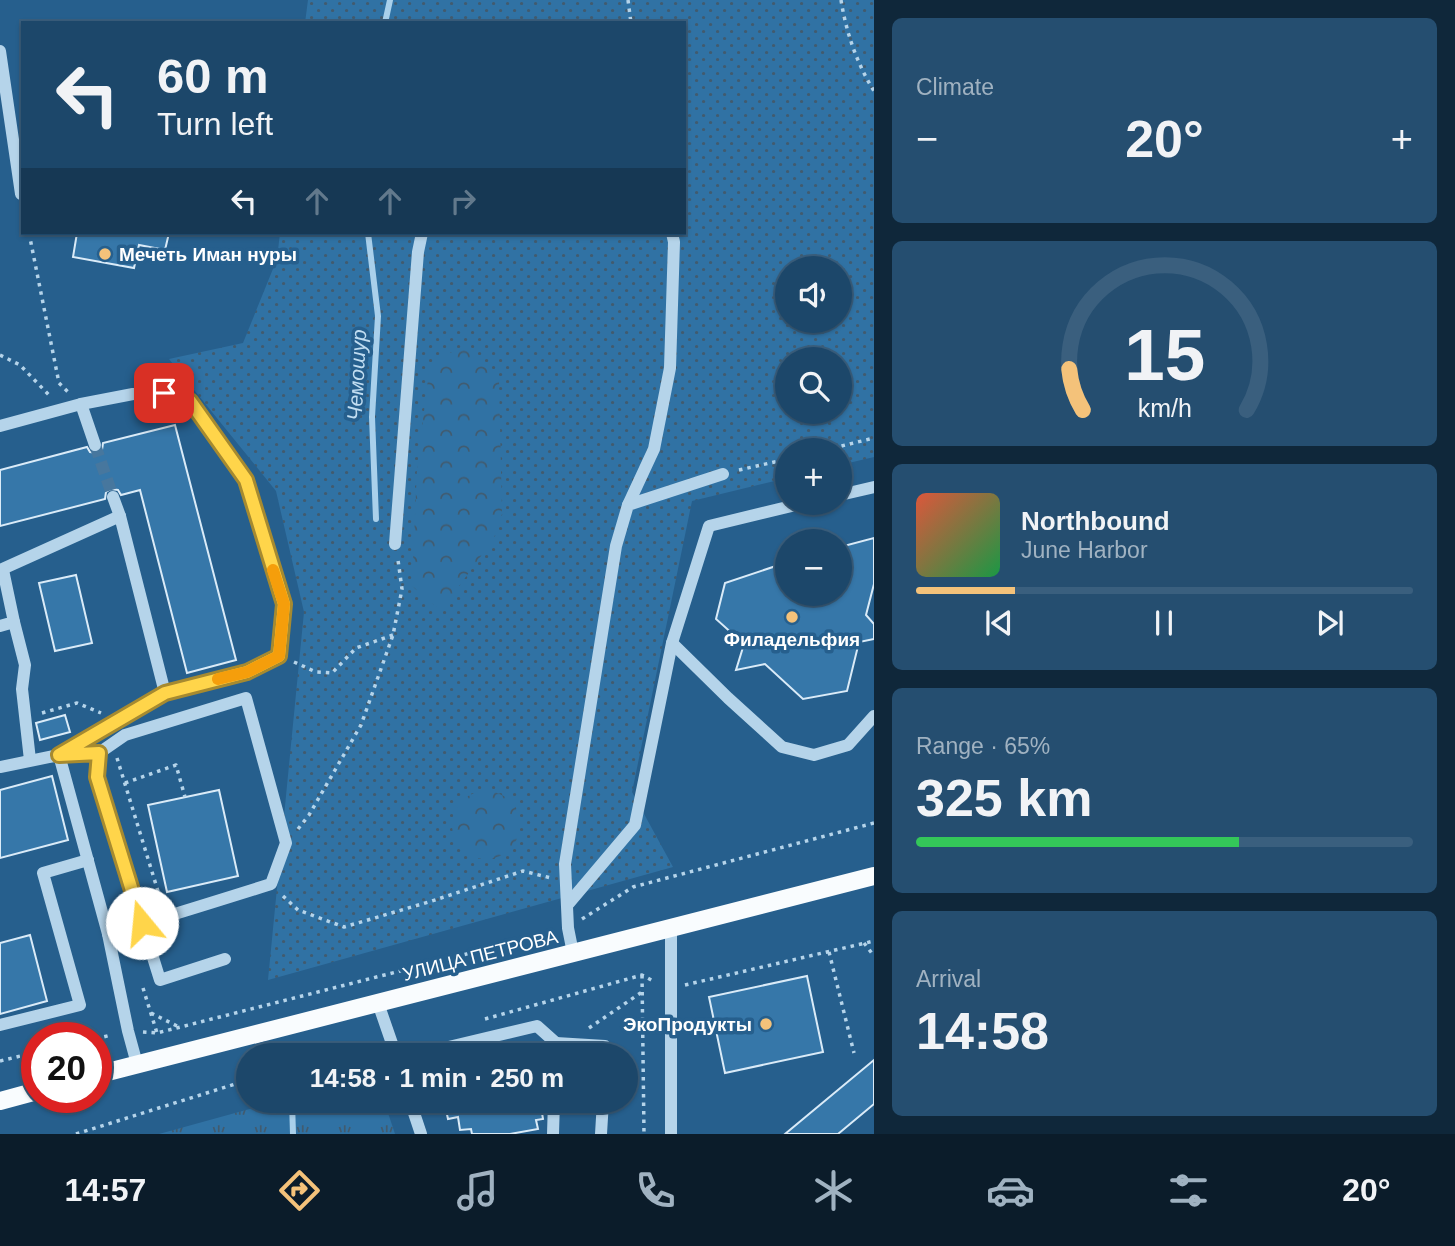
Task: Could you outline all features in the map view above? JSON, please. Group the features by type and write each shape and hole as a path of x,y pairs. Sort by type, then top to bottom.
{"main road":[{"name":"УЛИЦА ПЕТРОВА","path":"112,1071 874,876"},
{"path":"0,1101 21,1095"}],"street":[{"path":"0,51 21,194"},
{"path":"396,544 417,266 422,235"},
{"path":"573,953 568,928 569,903 565,864 616,546 628,505 654,449 670,368 672,235"},
{"path":"0,426 81,404 133,394 164,393 190,401 246,480 284,604 279,656 247,672 165,693 59,755"},
{"path":"81,404 95,445"},
{"path":"628,505 723,474"},
{"path":"852,492 874,487"},
{"path":"113,497 165,693"},
{"path":"569,903 635,825 672,643 709,526 775,510"},
{"path":"30,760 23,719 22,689 25,665 1,570 120,516"},
{"path":"0,626 14,622"},
{"path":"672,643 782,747 814,755 848,745 874,716"},
{"path":"0,767 59,755 99,753 125,735 246,698 286,843 271,884 108,934"},
{"path":"99,753 97,777 160,980 225,959"},
{"path":"59,755 108,934 137,1065"},
{"path":"0,1025 80,1005 43,873 88,860"},
{"path":"671,928 671,1134"},
{"path":"378,1003 392,1043"},
{"path":"465,1043 537,1026 556,1043"},
{"path":"414,1113 421,1134"},
{"path":"553,1134 554,1113"},
{"path":"601,1134 602,1113"}],"path":[{"path":"628,0 631,21"},
{"path":"841,0 843,16 860,70 874,91"},
{"path":"29,235 59,383 81,404"},
{"path":"0,355 20,365 62,409"},
{"path":"852,443 874,438"},
{"path":"723,474 775,462"},
{"path":"286,843 309,815 361,724 393,635 402,589 396,544"},
{"path":"279,656 316,673 332,673 356,648 393,635"},
{"path":"23,719 77,703 119,720"},
{"path":"113,743 166,916"},
{"path":"125,783 176,765 185,797"},
{"path":"112,1035 128,1031 157,1033 568,928 634,887 874,823"},
{"path":"271,884 298,910 344,927 523,871 567,881"},
{"path":"161,900 172,897"},
{"path":"670,989 874,942"},
{"path":"864,943 874,956"},
{"path":"829,953 854,1053"},
{"path":"642,975 644,1134"},
{"path":"566,1043 642,992"},
{"path":"151,1013 179,1027"},
{"path":"0,1061 21,1056"},
{"path":"76,1134 236,1084"}],"green space":[{"path":"308,0 874,0 874,457 852,462 852,438 775,438 775,481 692,501 632,792 673,867 268,980 304,612 276,491 169,359 243,343 277,259 280,235 686,235 686,21 305,21"},
{"path":"468,344 499,381 502,514 494,538 441,611 412,586 417,468 430,363"},
{"path":"493,791 514,806 520,818 518,838 510,849 493,859 479,859 462,849 454,838 452,818 462,801 473,793"},
{"path":"236,1113 388,1113 395,1134 159,1134"}],"building":[{"name":"Мечеть Иман нуры","path":"77,235 169,235 165,250 139,245 134,268 73,257"},
{"path":"175,425 236,660 187,673 140,490 121,495 118,490 111,489 106,492 105,499 0,526 0,470 87,447 90,452 97,453 102,450 103,443"},
{"name":"Филадельфия","path":"874,538 874,584 866,615 874,624 874,639 859,642 847,691 803,699 765,664 736,670 744,644 716,619 725,583 775,566 775,606 852,606 852,544"},
{"path":"76,575 92,643 55,651 39,583"},
{"path":"65,715 70,732 40,740 36,723"},
{"path":"52,776 68,840 0,858 0,790"},
{"path":"219,790 238,876 167,892 148,805"},
{"path":"30,935 47,1001 0,1014 0,943"},
{"name":"ЭкоПродукты","path":"807,976 823,1052 725,1073 709,997"},
{"path":"874,1060 874,1104 838,1134 785,1134"},
{"path":"447,1113 542,1113 543,1119 536,1120 538,1129 510,1134 472,1134 471,1129 460,1130 458,1117 448,1119"}],"waterway":[{"name":"Чемошур","path":"385,21 390,0"},
{"name":"Чемошур","path":"368,235 378,316 372,417 376,519"},
{"name":"Чемошур","path":"292,1113 293,1134"}],"tunnel":[{"path":"95,445 113,497"}],"slow traffic":[{"path":"218,679 247,672 279,656 284,604 273,570"}],"place":[{"name":"Мечеть Иман нуры","path":"105,254"},
{"name":"Филадельфия","path":"792,617"},
{"name":"ЭкоПродукты","path":"766,1024"}],"route":[{"path":"142,923 97,777 99,753 59,755 165,693 247,672 279,656 284,604 246,480 190,401 164,393"}]}
